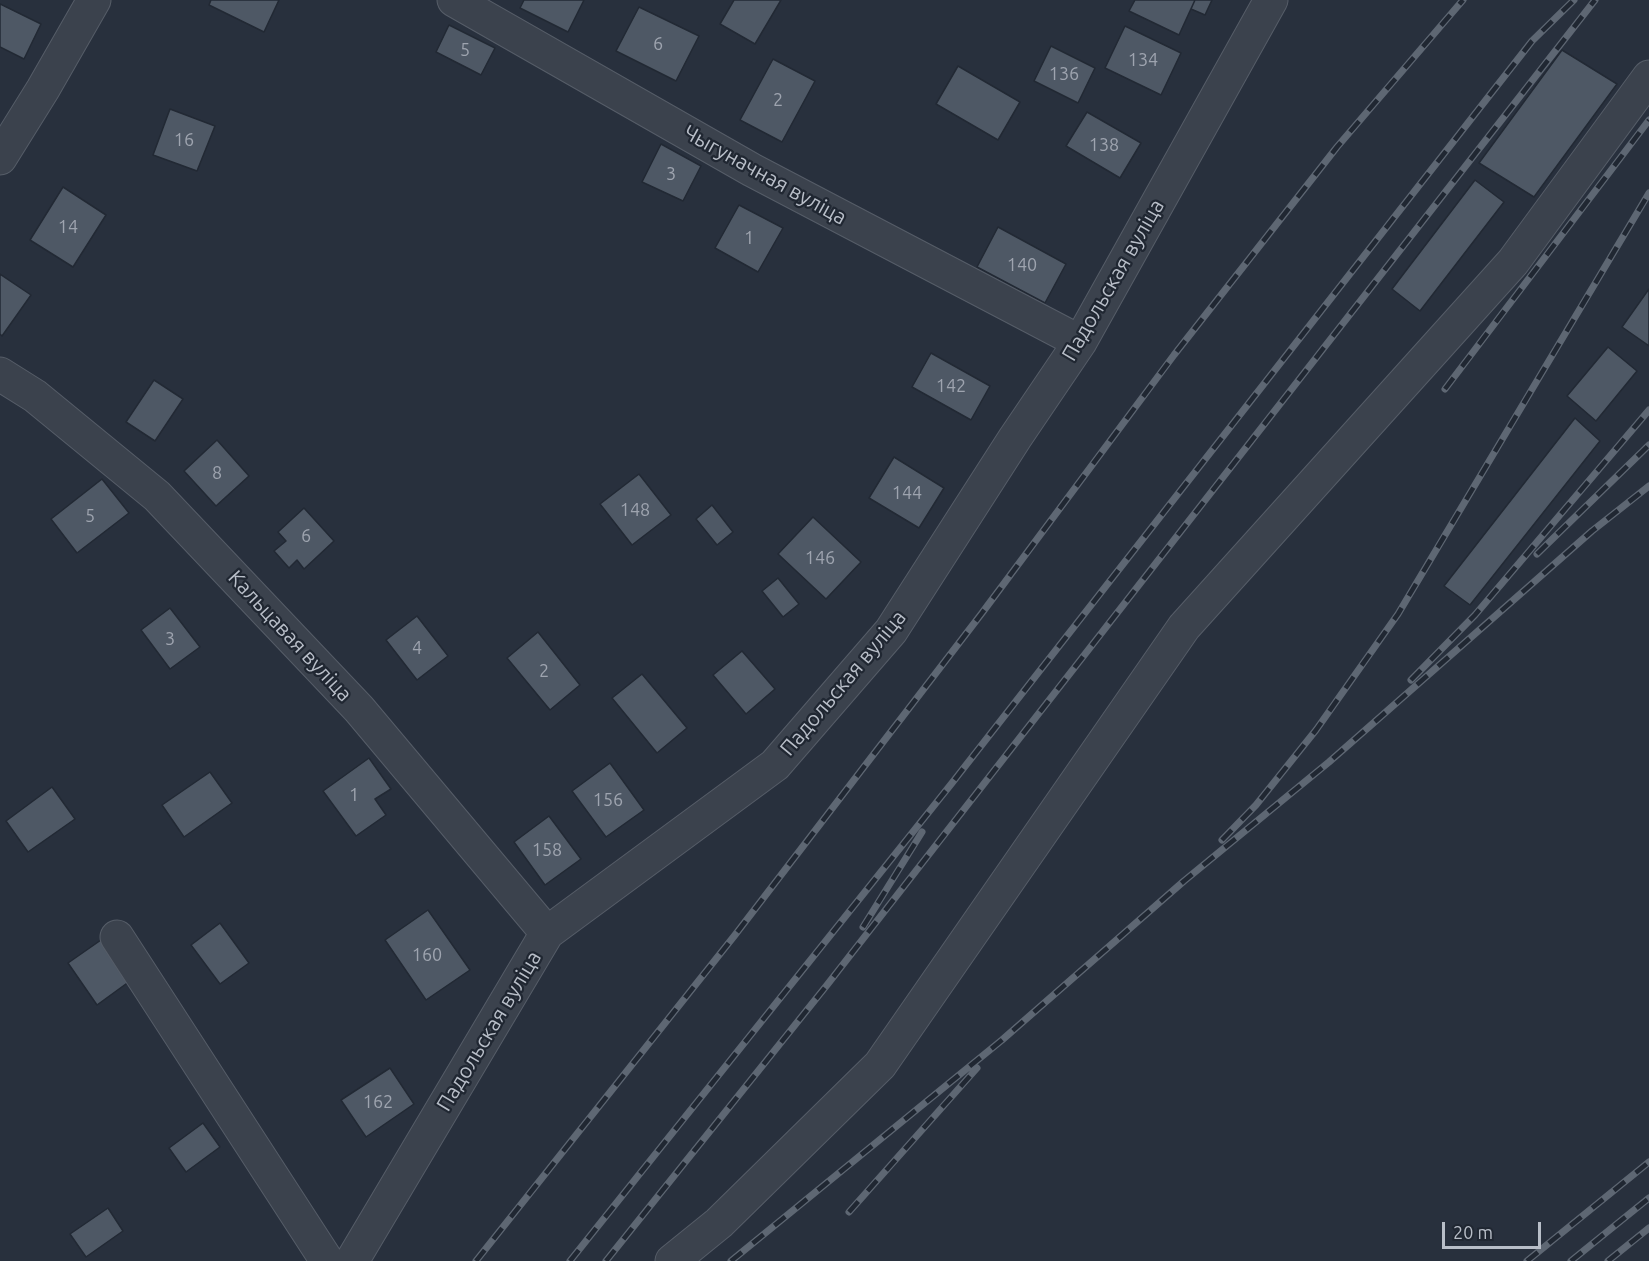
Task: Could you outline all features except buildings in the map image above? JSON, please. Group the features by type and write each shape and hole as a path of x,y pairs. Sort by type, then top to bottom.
{"street":[{"path":"0,158 94,0"},
{"name":"Чыгуначная вуліца","path":"454,0 752,170 1080,342"},
{"name":"Падольская вуліца","path":"352,1261 547,933 775,765 891,631 1015,438 1080,342 1271,0"},
{"path":"672,1261 719,1223 880,1065 1184,627 1514,262 1649,77"},
{"name":"Кальцавая вуліца","path":"0,374 35,396 157,496 359,709 547,933"},
{"path":"117,938 327,1261"}],"railway":[{"path":"476,1261 735,935 982,613 1174,355 1337,147 1463,0"},
{"path":"570,1261 952,783 1532,41 1574,0"},
{"path":"606,1261 827,985 1595,0"},
{"path":"1445,389 1649,120"},
{"path":"1222,840 1256,805 1316,730 1398,614 1649,193"},
{"path":"1411,680 1475,615 1649,410"},
{"path":"1537,554 1649,445"},
{"path":"731,1261 1002,1040 1184,881 1329,762 1592,531 1649,486"},
{"path":"863,927 922,832"},
{"path":"849,1212 977,1068"},
{"path":"1527,1261 1649,1162"},
{"path":"1571,1261 1649,1198"},
{"path":"1608,1261 1649,1228"}]}
